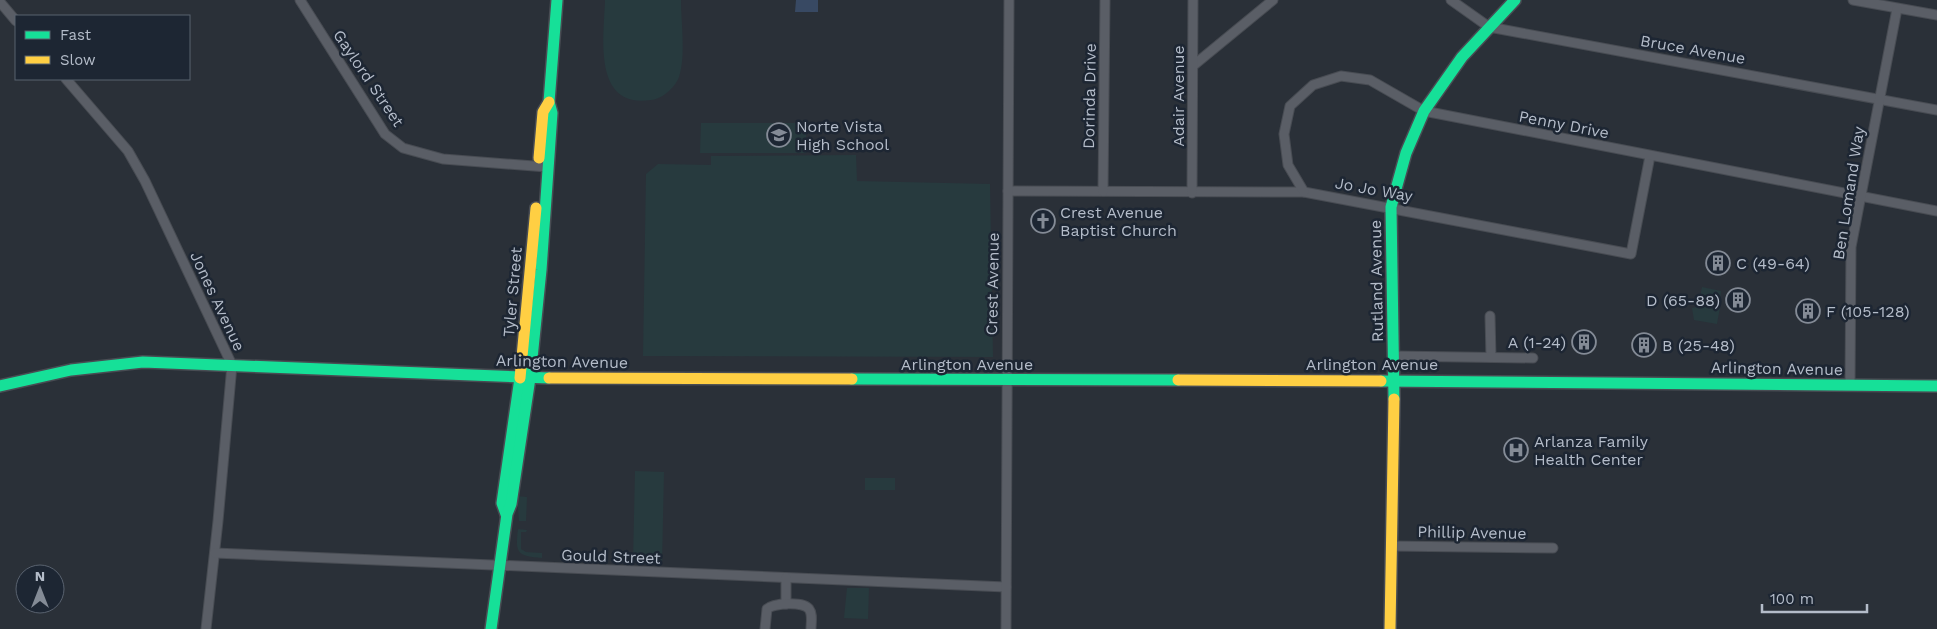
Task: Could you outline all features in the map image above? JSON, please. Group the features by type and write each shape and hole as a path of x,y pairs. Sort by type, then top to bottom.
{"main road":[{"name":"Tyler Street","path":"491,629 507,514 511,504 523,416 525,378 541,270 543,112 549,102 557,0"},
{"name":"Rutland Avenue","path":"1390,629 1394,381 1391,207 1406,153 1424,111 1462,57 1515,0"},
{"name":"Arlington Avenue","path":"0,386 42,375 104,363 143,362 525,378 1394,381 1937,386"}],"street":[{"name":"Gaylord Street","path":"300,0 385,134 403,148 442,159 543,166"},
{"name":"Crest Avenue","path":"1006,629 1009,0"},
{"name":"Dorinda Drive","path":"1104,191 1105,0"},
{"name":"Adair Avenue","path":"1192,193 1193,0"},
{"path":"1194,64 1273,0"},
{"name":"Bruce Avenue","path":"1451,0 1489,27 1937,110"},
{"path":"1853,0 1937,16"},
{"path":"0,2 15,20"},
{"name":"Ben Lomand Way","path":"1850,385 1851,253 1860,196 1898,9"},
{"name":"Penny Drive","path":"1304,192 1288,165 1284,134 1290,106 1313,85 1341,76 1370,80 1424,111 1937,211"},
{"name":"Jones Avenue","path":"67,80 128,151 145,181 232,365 215,553 206,629"},
{"name":"Jo Jo Way","path":"1008,191 1304,192 1631,254 1650,156"},
{"path":"1490,316 1490,357"},
{"path":"1394,356 1533,358"},
{"name":"Phillip Avenue","path":"1391,546 1553,548"},
{"name":"Gould Street","path":"215,553 500,567 1006,587"},
{"path":"788,604 789,578"},
{"path":"765,629 765,615 768,608 773,605 788,604 808,607 811,614 811,629"}],"green space":[{"path":"605,0 681,0 683,50 681,69 674,85 664,95 651,100 632,100 619,93 610,82 604,50"},
{"path":"701,123 806,123 806,153 700,153"},
{"path":"856,155 857,181 990,184 993,357 643,356 646,174 658,164 711,165 711,156"},
{"path":"1702,287 1721,291 1720,301 1700,297"},
{"path":"1698,298 1721,302 1717,324 1694,320 1692,308 1696,307"},
{"path":"635,471 664,472 662,563 633,562"},
{"path":"865,478 895,478 895,490 865,490"},
{"path":"517,496 527,497 526,521 519,521"},
{"path":"518,529 527,530 526,532 521,532 521,549 526,552 542,553 542,558 527,556 520,552 517,543"},
{"path":"847,588 869,588 868,619 844,618"}],"water":[{"path":"796,0 818,0 818,12 795,12"}],"traffic: fast":[{"path":"530,378 541,270 552,113 549,102 557,0"},
{"path":"1394,399 1391,207 1406,153 1424,111 1462,57 1515,0"},
{"path":"0,386 71,370 143,362 549,378"},
{"path":"506,514 502,503 520,378"},
{"path":"491,629 507,514 511,504 530,378"},
{"path":"852,379 1178,380"},
{"path":"1381,381 1937,386"}],"traffic: slow":[{"path":"539,158 543,112 549,102"},
{"path":"520,378 536,208"},
{"path":"549,378 852,379"},
{"path":"1178,380 1381,381"},
{"path":"1390,629 1394,399"}],"place":[{"name":"Norte Vista High School","path":"779,135"},
{"name":"Crest Avenue Baptist Church","path":"1043,221"},
{"name":"C (49-64)","path":"1718,263"},
{"name":"D (65-88)","path":"1738,300"},
{"name":"F (105-128)","path":"1808,311"},
{"name":"A (1-24)","path":"1584,342"},
{"name":"B (25-48)","path":"1644,345"},
{"name":"Arlanza Family Health Center","path":"1516,450"}]}
